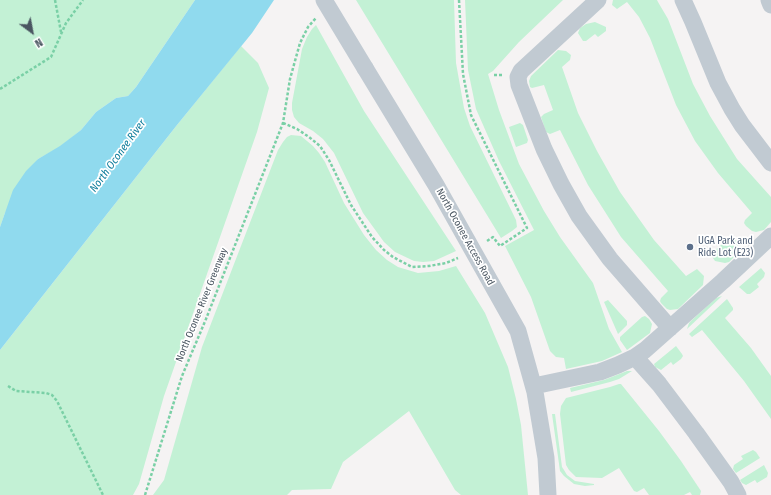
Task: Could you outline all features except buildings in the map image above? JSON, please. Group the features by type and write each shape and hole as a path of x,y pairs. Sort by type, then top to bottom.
{"street":[{"name":"North Oconee Access Road","path":"324,0 436,185 518,331 534,386 546,458 548,495"},
{"path":"598,0 521,71 518,77 519,85 544,149 579,216 610,259 670,328"},
{"path":"683,0 718,83 732,109 742,125 771,163"},
{"path":"769,0 771,5"},
{"path":"534,386 600,372 618,366 635,357 670,328 771,236"},
{"path":"635,357 659,384 696,433 731,482 738,495"}],"path":[{"path":"56,0 61,32"},
{"path":"0,89 51,57 66,23 84,0"},
{"path":"459,0 463,74 471,115 527,228 500,246 493,237 487,240"},
{"name":"North Oconee River Greenway","path":"145,495 182,376 283,123 290,79 300,43 308,27 318,16"},
{"path":"283,123 297,128 320,146 330,160 351,205 372,237 384,250 393,257 412,267 429,266 455,260"},
{"path":"8,386 16,391 46,393 52,395 103,495"}],"green space":[{"path":"0,0 195,0 136,87 128,96 116,98 96,112 81,130 60,147 38,159 5,213 0,227"},
{"path":"356,0 454,0 456,63 464,108 470,126 516,220 517,227 512,231 501,238"},
{"path":"465,0 563,0 519,42 493,71 488,74 499,110 519,164 544,211 560,237 593,283 609,329 622,352 602,361 566,369 564,358 556,357 550,351 531,297 505,246 534,230 499,161 476,109 468,70"},
{"path":"613,0 657,0 668,19 693,84 710,116 737,159 771,197 771,222 764,230 756,232 752,231 744,223 752,213 718,173 695,141 676,105 650,38 639,17 627,2 617,9 612,5"},
{"path":"595,22 606,27 606,31 598,37 595,34 586,41 583,41 578,33 580,28 586,24"},
{"path":"316,25 364,111 456,251 434,261 423,262 414,261 395,252 384,242 363,213 334,153 323,139 299,123 294,117 292,103 302,49 307,37"},
{"path":"241,46 258,63 269,88 257,132 164,396 139,484 133,495 0,495 0,350"},
{"path":"558,50 566,51 571,55 570,60 562,67 578,113 620,192 654,240 686,276 697,269 704,276 703,285 678,309 667,309 661,303 661,298 668,291 621,237 588,185 560,130 550,134 546,132 541,117 553,110 544,85 532,88 530,87 529,81 531,76"},
{"path":"520,123 523,125 528,140 527,143 516,147 509,127"},
{"path":"291,135 301,136 319,153 325,162 344,203 364,235 376,250 387,260 398,267 418,273 439,271 456,266 485,313 508,367 521,425 528,495 461,495 455,490 409,411 343,462 331,489 292,490 287,495 153,495 164,480 202,347 278,150 287,137"},
{"path":"730,237 735,239 737,242 738,249 736,255 729,262 725,263 715,261 712,253"},
{"path":"761,268 765,273 764,277 757,284 759,287 750,294 747,294 739,287"},
{"path":"722,296 687,329 689,323 693,319 716,298"},
{"path":"727,299 733,310 725,318 751,348 771,376 771,419 744,381 702,330 692,337 689,334"},
{"path":"608,300 627,321 627,325 618,334 604,302"},
{"path":"645,316 652,324 650,333 627,350 620,340 620,337"},
{"path":"676,346 683,356 681,359 673,365 671,362 661,370 655,367 654,364"},
{"path":"627,371 632,371 619,379 571,392 570,388 604,380"},
{"path":"621,384 659,431 681,461 701,491 700,495 692,495 690,492 684,495 649,495 644,488 637,492 634,491 619,468 602,478 576,477 569,470 566,465 560,414 561,406 566,398"},
{"path":"552,414 555,414 562,467 567,475 575,481 594,485 585,486 574,484 560,471"},
{"path":"753,450 760,458 736,473 733,469 734,465 743,459 741,456"},
{"path":"764,465 768,473 767,477 757,483 755,480 746,485 742,483 740,480"}],"water":[{"name":"North Oconee River","path":"195,0 274,0 252,33 177,125 0,350 0,227 13,190 26,171 38,159 60,146 81,130 96,112 116,98 128,96 136,87"}],"place":[{"name":"UGA Park and Ride Lot (E23)","path":"690,247"}]}
